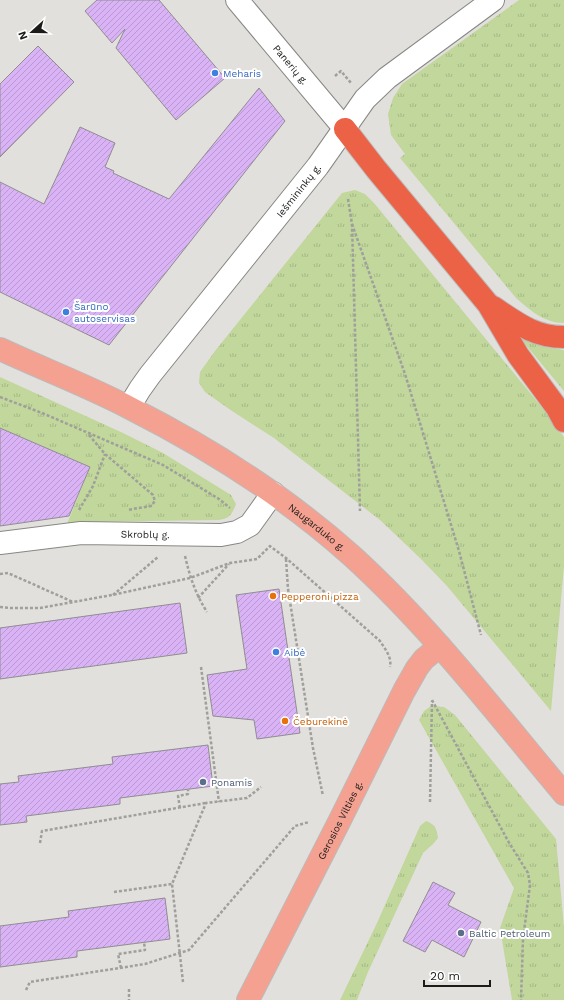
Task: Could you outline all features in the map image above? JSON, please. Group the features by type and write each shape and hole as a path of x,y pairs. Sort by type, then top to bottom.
{"highway":[{"path":"345,129 376,169 488,304 518,355 557,408 564,421"},
{"path":"488,304 528,330 551,337 564,337"}],"main road":[{"name":"Naugarduko g.","path":"0,349 129,407 181,434 273,493 350,555 377,580 440,646 564,794"},
{"name":"Gerosios Vilties g.","path":"248,1000 404,691 417,668 440,646"}],"street":[{"name":"Panerių g.","path":"237,0 345,129"},
{"name":"Iešmininkų g.","path":"129,407 140,389 318,166 365,99 387,78 493,0"},
{"name":"Skroblų g.","path":"0,543 61,535 104,533 189,535 229,534 237,532 250,525 273,493"}],"path":[{"path":"335,76 340,71 355,88"},
{"path":"348,199 352,224 360,511"},
{"path":"352,224 405,374 459,551 481,635"},
{"path":"0,397 42,413 163,466 219,499 230,508"},
{"path":"88,434 104,454 153,495 155,501 151,506 120,511"},
{"path":"61,535 75,518 93,486 104,454"},
{"path":"0,607 40,608 112,595 190,578 230,563 257,559 270,546 286,558 380,641 389,654 391,665 388,672"},
{"path":"178,556 185,556 190,578 198,598 207,612"},
{"path":"112,595 157,557 164,557"},
{"path":"286,558 288,589 313,748 323,796"},
{"path":"198,598 230,563"},
{"path":"0,574 8,573 73,602"},
{"path":"201,667 219,802"},
{"path":"430,802 432,700 508,841 528,873 530,884 523,939 521,1000"},
{"path":"40,842 42,831 206,803 247,798 261,787"},
{"path":"180,808 178,796 188,794 188,789"},
{"path":"183,982 172,884 206,803"},
{"path":"26,990 30,982 145,964 189,950 295,826 309,822"},
{"path":"114,892 172,884"},
{"path":"121,968 118,954 145,950 144,942"},
{"path":"129,989 129,1000"}],"green space":[{"path":"519,0 564,0 564,323 550,321 538,315 516,298 400,158 405,154 391,135 388,114 393,98 402,84"},
{"path":"355,190 365,194 374,203 549,416 564,437 564,566 551,711 447,586 380,520 274,438 205,392 199,383 200,372 215,351 342,193"},
{"path":"521,339 545,347 564,350 564,391"},
{"path":"0,377 123,433 163,453 231,495 236,504 232,513 228,517 218,520 78,522 67,524 90,467 0,428"},
{"path":"431,706 444,707 455,715 556,839 564,927 564,1000 512,1000 500,928 514,888 419,720 424,711"},
{"path":"426,821 435,827 438,838 423,853 368,972 357,1000 340,1000 377,923 420,826"}],"building":[{"path":"97,0 159,0 225,78 176,120 116,48 125,29 112,43 85,11"},
{"path":"38,46 74,82 0,157 0,84"},
{"path":"259,88 285,121 109,345 0,292 0,182 44,204 80,127 115,143 105,167 114,171 113,173 169,199"},
{"path":"0,428 90,467 69,516 0,526"},
{"path":"279,589 300,733 257,739 254,720 213,716 207,675 247,669 236,595"},
{"path":"180,603 187,653 0,679 0,628"},
{"path":"208,745 213,786 120,798 120,804 26,816 27,822 0,825 0,784 19,782 18,776 113,764 112,757"},
{"path":"433,882 455,893 448,905 481,922 464,957 432,940 425,952 403,941"},
{"path":"165,898 170,939 77,951 77,957 0,967 0,926 69,917 68,911"}],"place":[{"name":"Meharis","path":"215,73"},
{"name":"Šarūno autoservisas","path":"66,312"},
{"name":"Pepperoni pizza","path":"273,596"},
{"name":"Aibė","path":"276,652"},
{"name":"Čeburekinė","path":"285,721"},
{"name":"Ponamis","path":"203,782"},
{"name":"Baltic Petroleum","path":"461,933"}]}
